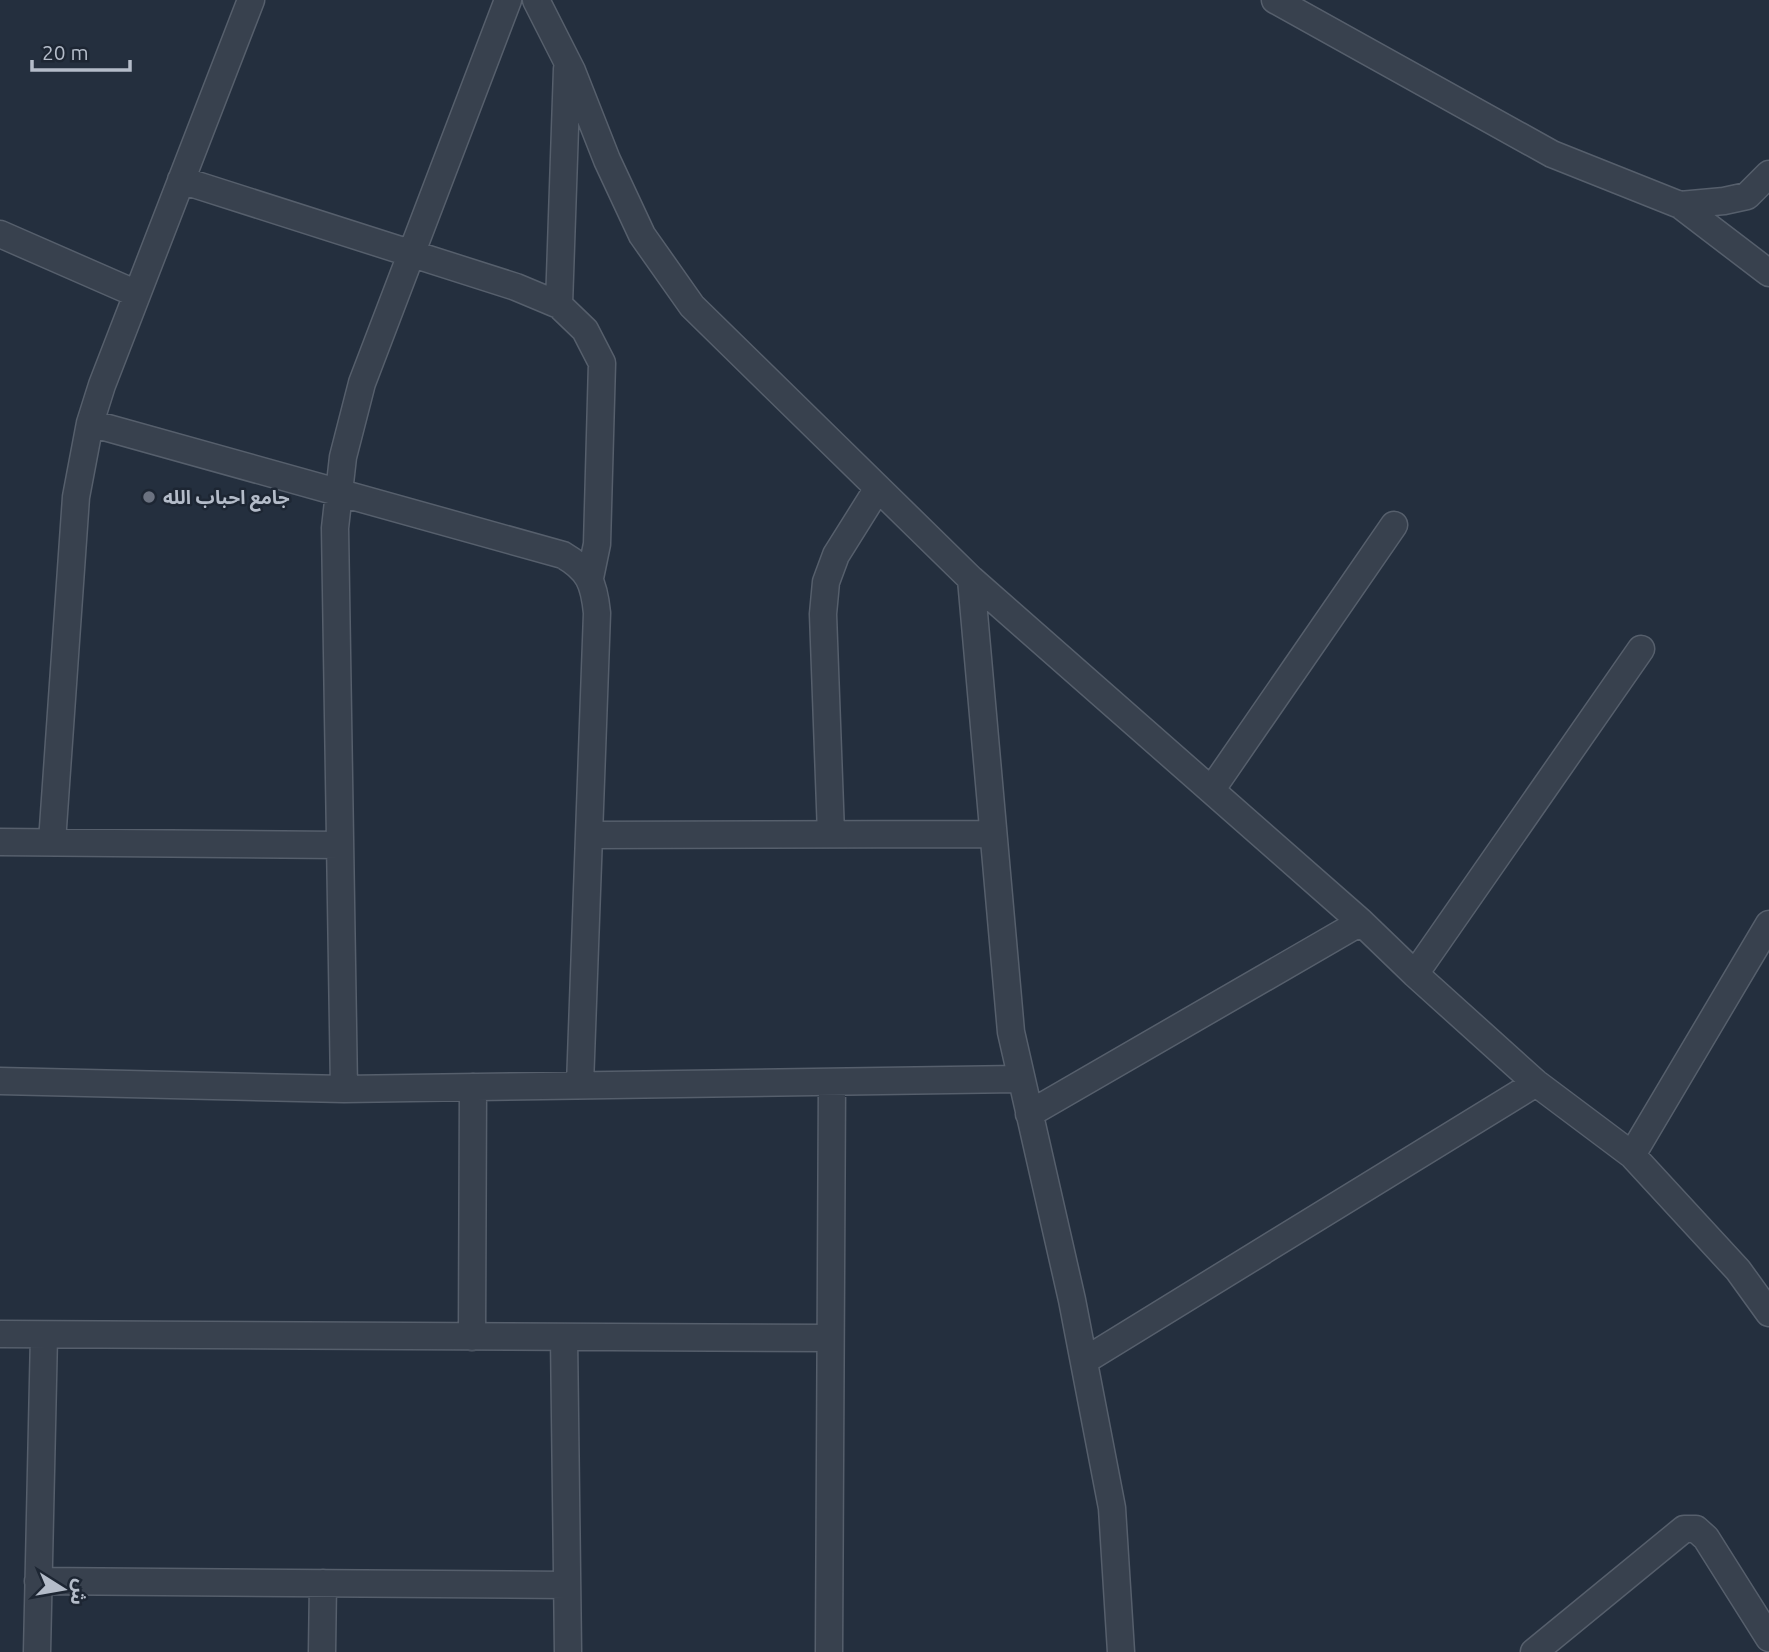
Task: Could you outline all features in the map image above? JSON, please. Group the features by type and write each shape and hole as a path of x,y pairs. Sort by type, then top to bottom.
{"street":[{"path":"52,842 76,497 90,423 102,385 251,0"},
{"path":"344,1089 335,528 338,492 348,432 362,383 508,0"},
{"path":"536,0 567,61 607,160 642,235 692,306 971,579 1212,789 1536,1083 1632,1156 1738,1270 1769,1313"},
{"path":"1275,0 1552,153 1679,205 1769,273"},
{"path":"559,305 567,61"},
{"path":"1679,205 1746,196 1769,174"},
{"path":"181,180 516,287 559,305 585,330 602,363 597,544 590,578"},
{"path":"0,234 137,294"},
{"path":"90,423 563,555 578,564 590,578 597,613 580,1085"},
{"path":"831,834 823,614 826,582 836,555 878,488"},
{"path":"1212,789 1394,525"},
{"path":"971,579 1011,1032 1084,1361 1112,1508 1121,1652"},
{"path":"1415,974 1641,649"},
{"path":"589,835 993,834"},
{"path":"0,842 340,845"},
{"path":"1029,1114 1361,922"},
{"path":"1632,1156 1769,923"},
{"path":"0,1082 344,1089 1021,1079"},
{"path":"829,1652 832,1082"},
{"path":"1084,1361 1536,1083"},
{"path":"472,1337 473,1087"},
{"path":"0,1335 830,1338"},
{"path":"37,1652 44,1335"},
{"path":"564,1337 568,1652"},
{"path":"1534,1652 1684,1529 1696,1529 1706,1538 1769,1638"},
{"path":"38,1581 568,1585"},
{"path":"322,1652 323,1583"}],"place":[{"name":"جامع احباب الله","path":"149,497"}]}
